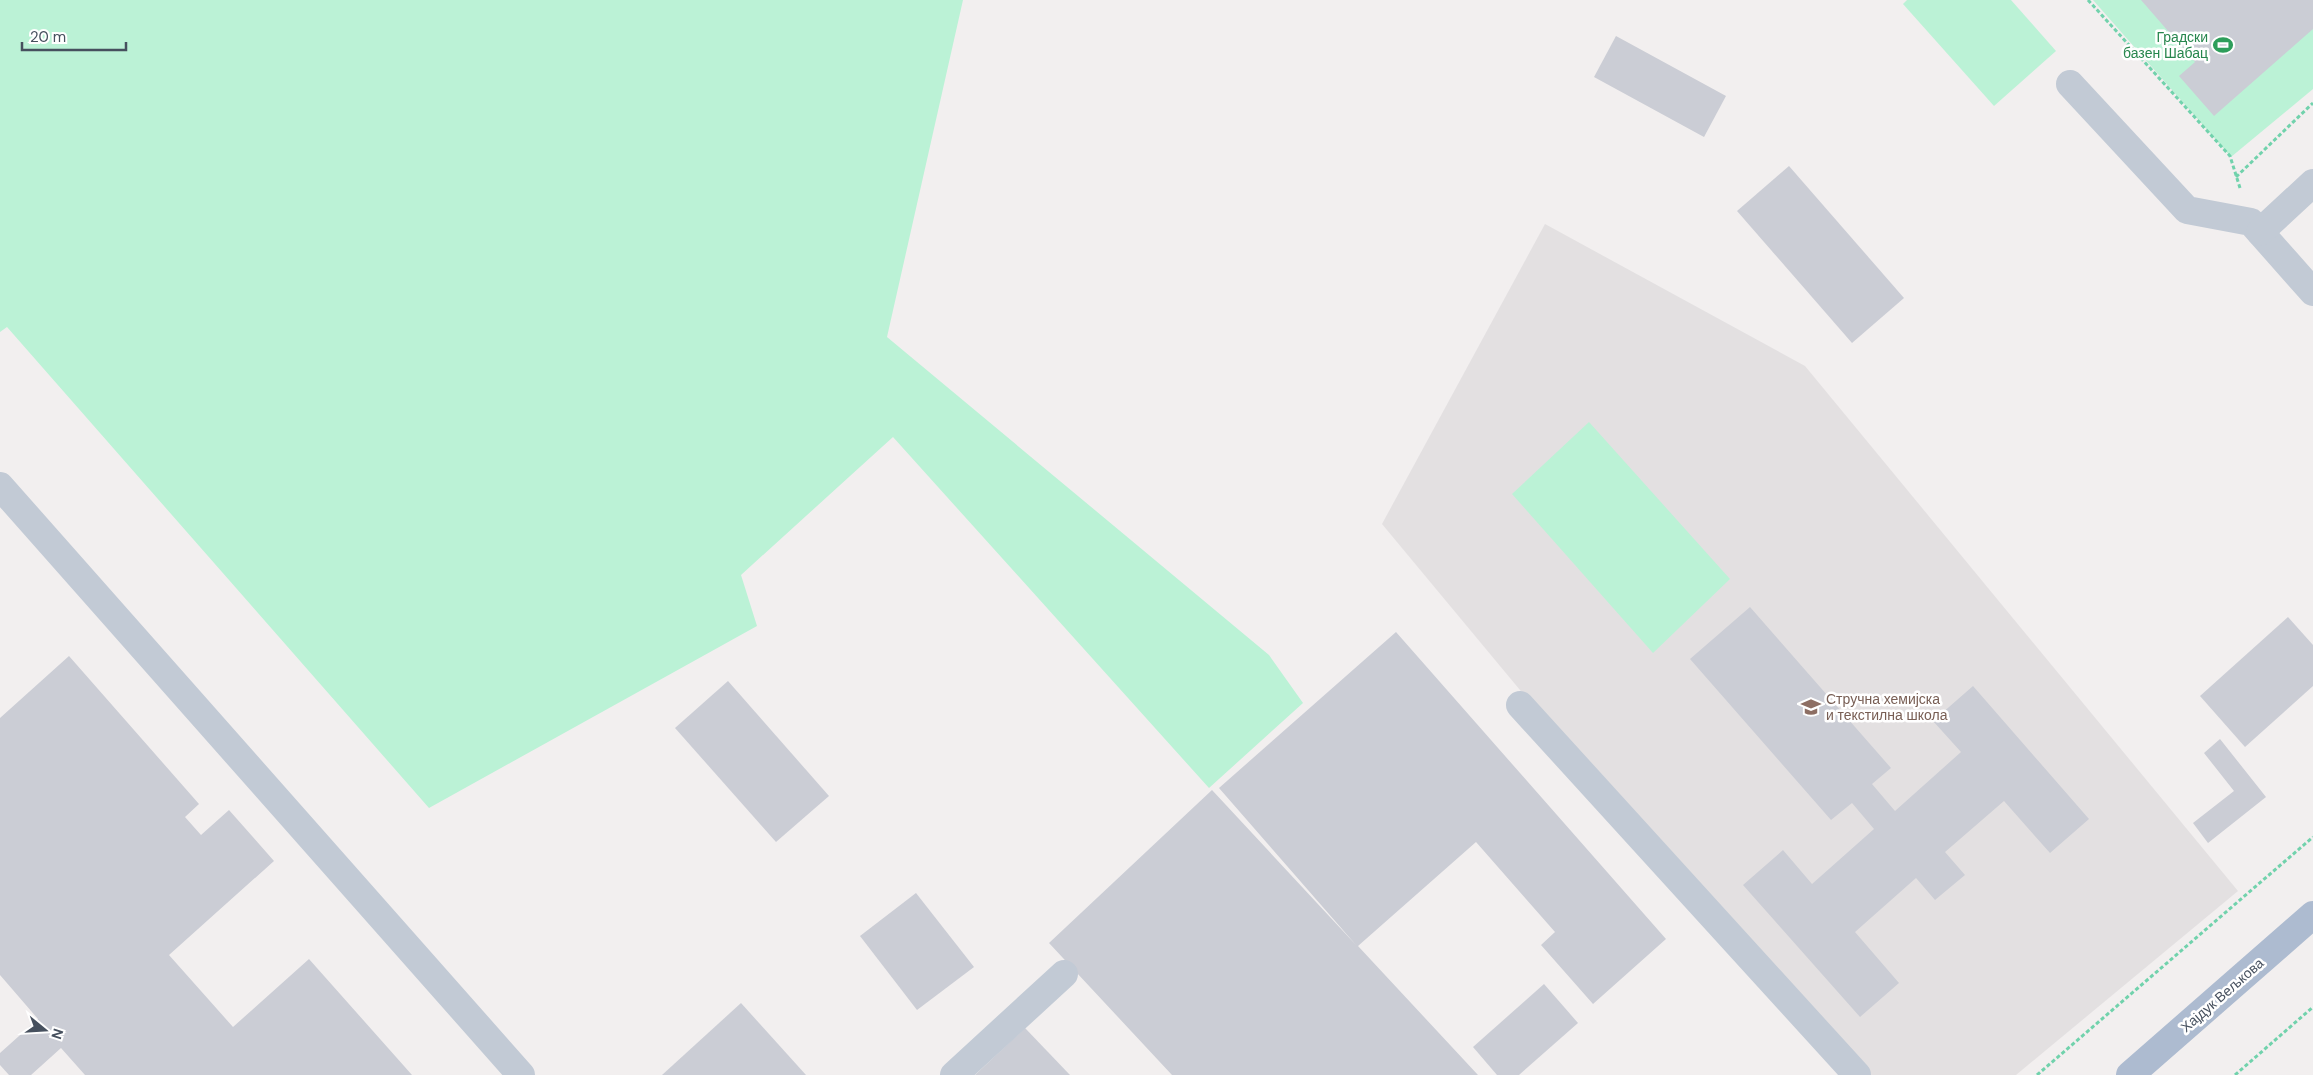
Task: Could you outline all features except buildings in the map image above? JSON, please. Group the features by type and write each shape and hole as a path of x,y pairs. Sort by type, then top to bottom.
{"main road":[{"name":"Хајдук Вељкова","path":"2130,1075 2313,915"}],"lane":[{"path":"2070,84 2187,210 2256,227 2309,279"},
{"path":"2256,227 2313,183"},
{"path":"0,486 521,1075"},
{"path":"1520,705 1849,1071"},
{"path":"954,1075 1064,974"}],"path":[{"path":"2088,0 2230,156 2236,177 2256,227"},
{"path":"2236,177 2313,103"},
{"path":"2037,1075 2313,837"},
{"path":"2235,1075 2313,1007"}],"shaded area":[{"name":"Стручна хемијска и текстилна школа","path":"1545,224 1805,366 2238,891 2016,1075 1840,1075 1382,524"}],"green space":[{"path":"0,0 963,0 887,337 1269,655 1303,703 1209,788 893,437 741,575 757,626 429,808 7,327 0,332"},
{"path":"1907,0 2011,0 2056,51 1994,106 1903,4"},
{"name":"Градски базен Шабац","path":"2093,0 2313,0 2313,89 2231,157"},
{"path":"1589,422 1730,579 1653,653 1512,494"}],"place":[{"name":"Градски базен Шабац","path":"2223,45"},
{"name":"Стручна хемијска и текстилна школа","path":"1811,707"}]}
